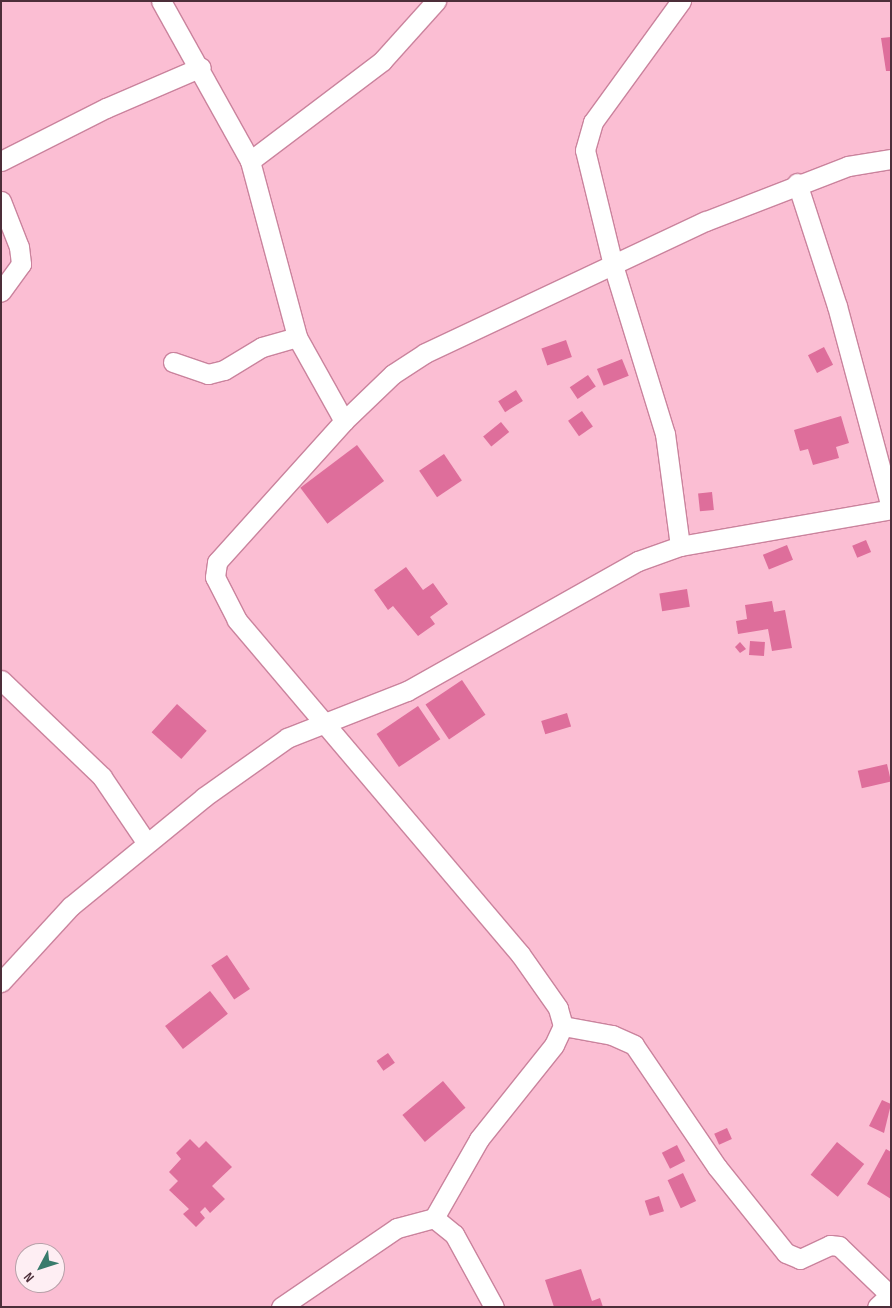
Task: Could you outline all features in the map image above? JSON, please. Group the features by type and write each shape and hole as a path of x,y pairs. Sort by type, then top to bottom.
{"street":[{"path":"162,1 201,67 250,161 297,337 344,421"},
{"path":"250,161 382,60 436,1"},
{"path":"680,546 665,434 613,265 585,137 681,1"},
{"path":"1,161 98,111 201,67"},
{"path":"281,1307 397,1228 434,1218 479,1139 554,1045 563,1026 558,1008 520,954 237,620 215,578 217,562 233,541 344,421 393,374 425,353 613,265 797,183 848,166 891,159"},
{"path":"1,982 71,906 146,842 254,758 322,722 407,691 638,561 680,546 891,508 837,306 797,183"},
{"path":"1,201 21,264 1,292"},
{"path":"173,362 208,374 224,370 262,347 297,337"},
{"path":"1,680 102,777 146,842"},
{"path":"563,1026 612,1035 634,1044 717,1168 786,1253 800,1258 830,1245 839,1246 891,1294 877,1307"},
{"path":"434,1218 454,1234 494,1307"}],"building":[{"path":"891,37 891,71 886,71 881,38"},
{"path":"566,340 572,357 547,365 541,348"},
{"path":"824,347 833,365 817,373 808,355"},
{"path":"622,359 629,376 604,386 597,369"},
{"path":"588,375 596,387 578,399 570,387"},
{"path":"516,390 523,401 505,412 498,401"},
{"path":"582,411 593,427 579,436 568,421"},
{"path":"841,416 849,443 836,447 839,458 813,465 808,449 800,451 794,430"},
{"path":"501,422 509,432 491,447 483,436"},
{"path":"357,445 384,481 327,524 300,488"},
{"path":"444,454 462,481 437,497 419,471"},
{"path":"712,492 714,510 700,511 698,493"},
{"path":"866,540 871,552 857,558 852,546"},
{"path":"787,545 793,560 769,570 763,555"},
{"path":"406,567 423,590 433,583 448,604 430,617 435,624 418,636 393,606 388,610 374,590"},
{"path":"687,589 690,607 662,611 659,593"},
{"path":"772,601 774,612 785,610 792,648 772,651 768,629 738,634 736,621 747,619 745,605"},
{"path":"750,641 765,642 764,656 749,655"},
{"path":"740,642 746,649 740,653 735,647"},
{"path":"462,680 485,715 449,739 426,705"},
{"path":"177,704 207,731 181,759 152,732"},
{"path":"418,706 440,739 399,767 377,734"},
{"path":"567,713 571,726 545,734 541,721"},
{"path":"887,764 891,782 862,788 858,771"},
{"path":"227,955 250,989 234,1000 211,966"},
{"path":"210,991 228,1014 183,1049 165,1026"},
{"path":"388,1053 395,1063 383,1071 377,1061"},
{"path":"443,1081 465,1108 425,1142 402,1115"},
{"path":"882,1100 891,1104 884,1133 869,1126"},
{"path":"727,1128 732,1139 719,1145 714,1134"},
{"path":"190,1139 199,1148 206,1141 232,1167 212,1186 225,1199 210,1213 205,1207 200,1212 205,1218 196,1227 183,1214 189,1209 169,1190 178,1181 169,1172 181,1159 176,1153"},
{"path":"837,1142 864,1164 838,1197 811,1175"},
{"path":"677,1145 685,1161 670,1169 662,1153"},
{"path":"886,1149 891,1152 891,1199 867,1184"},
{"path":"683,1173 696,1201 681,1208 668,1180"},
{"path":"659,1196 664,1211 650,1216 645,1201"},
{"path":"581,1269 592,1301 600,1298 603,1307 554,1307 545,1280"}]}
